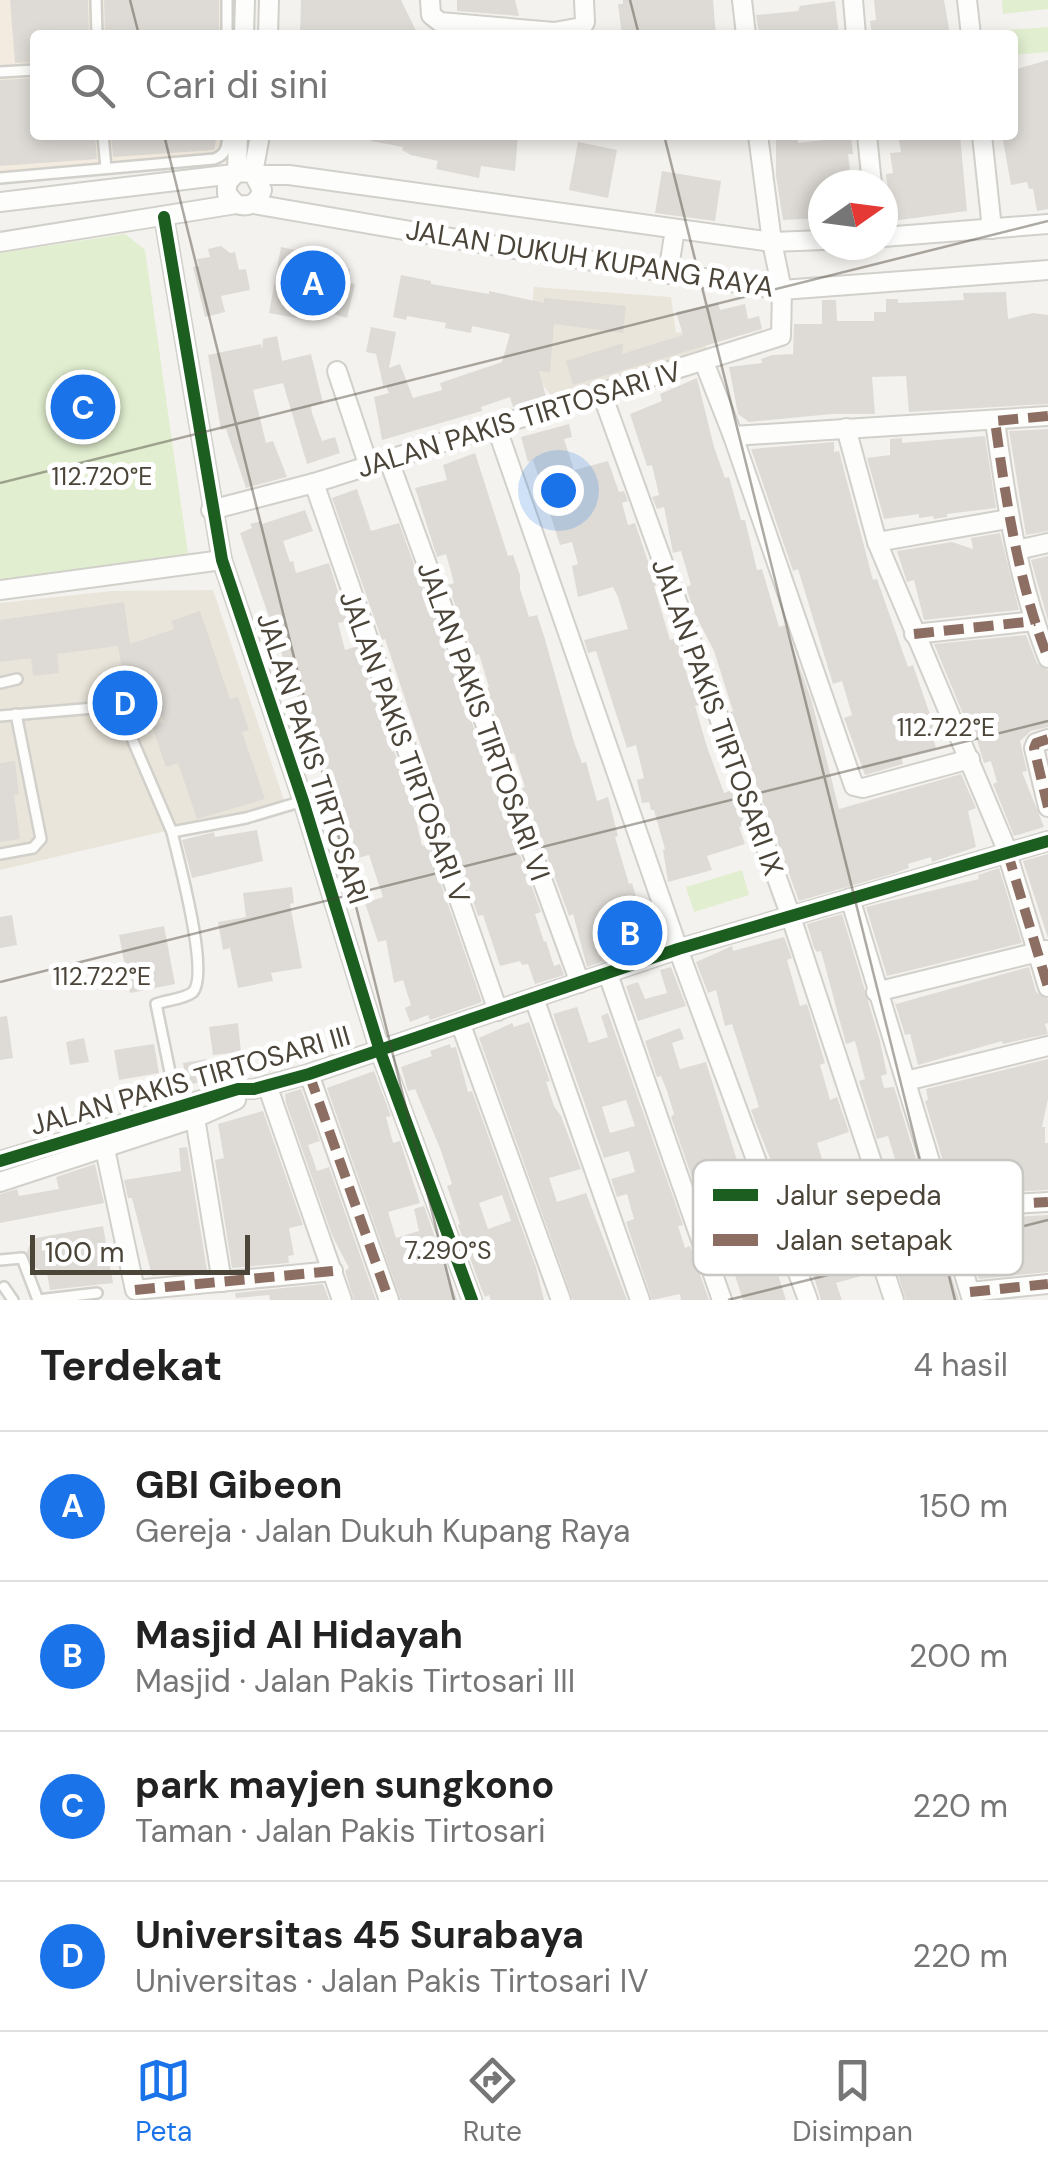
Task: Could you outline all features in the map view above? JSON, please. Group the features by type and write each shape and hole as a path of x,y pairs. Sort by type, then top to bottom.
{"street":[{"path":"244,30 245,0"},
{"path":"268,30 270,0"},
{"path":"430,0 434,19 478,26 556,30"},
{"path":"742,0 745,30"},
{"path":"853,0 856,30"},
{"path":"967,0 970,30"},
{"path":"577,30 585,22 584,6"},
{"path":"239,140 245,174 262,190 245,204 226,189 245,174 258,140"},
{"path":"759,140 782,290"},
{"path":"868,140 870,170"},
{"path":"983,140 992,228"},
{"name":"JALAN DUKUH KUPANG RAYA","path":"0,202 245,174 289,175 674,230 772,242 808,241"},
{"path":"379,224 383,189"},
{"path":"50,196 56,232"},
{"name":"JALAN DUKUH KUPANG RAYA","path":"0,242 245,204 782,290 1048,270"},
{"name":"JALAN PAKIS TIRTOSARI","path":"164,217 222,560 303,801 380,1051 472,1300"},
{"path":"898,236 1048,224"},
{"path":"668,274 674,230"},
{"name":"JALAN PAKIS TIRTOSARI IV","path":"212,510 314,483 780,336 782,290"},
{"path":"704,362 854,786 863,788 970,760"},
{"path":"336,371 368,464"},
{"name":"JALAN PAKIS TIRTOSARI IX","path":"602,394 790,914 871,1160"},
{"path":"733,436 1048,416"},
{"path":"995,421 1008,519 1048,658"},
{"path":"495,424 678,949 757,1160"},
{"path":"846,428 876,542 1007,851 1043,951 1048,987"},
{"name":"JALAN PAKIS TIRTOSARI VI","path":"388,458 580,983"},
{"name":"JALAN PAKIS TIRTOSARI V","path":"314,483 498,1011"},
{"path":"876,542 1008,519"},
{"path":"1017,550 1048,543"},
{"path":"0,590 222,560"},
{"path":"914,634 1035,622"},
{"path":"1048,739 1036,743 1034,748 1048,808"},
{"name":"JALAN PAKIS TIRTOSARI III","path":"0,1161 238,1089 309,1074 678,949 1048,841"},
{"path":"850,898 930,1160"},
{"path":"876,992 1043,951"},
{"path":"608,974 693,1217"},
{"path":"534,998 640,1300"},
{"path":"461,1025 561,1300"},
{"path":"906,1080 1048,1046"},
{"path":"309,1074 389,1300"},
{"path":"260,1087 342,1300"},
{"name":"JALAN PAKIS TIRTOSARI III","path":"0,1182 194,1118 260,1087"},
{"path":"194,1118 222,1282"},
{"path":"105,1149 130,1297 222,1282 333,1271"},
{"path":"713,1275 722,1300"},
{"path":"799,1275 808,1300"},
{"path":"886,1275 894,1300"},
{"path":"971,1296 1048,1284"}],"lane":[{"path":"96,0 98,30"},
{"path":"227,0 227,30"},
{"path":"0,72 30,70"},
{"path":"104,140 106,168"},
{"path":"0,178 214,159 222,156 227,140"},
{"path":"0,683 16,679"},
{"path":"0,716 118,706 172,832 196,939 198,976 194,991 156,1004 178,1108"},
{"path":"0,854 33,848 41,839 16,714"},
{"path":"172,832 246,818 303,801"},
{"path":"0,1260 22,1258 38,1300 98,1293"},
{"path":"4,1287 13,1300"}],"shaded area":[{"path":"0,0 230,0 230,30 30,30 30,140 230,140 231,162 0,185"},
{"path":"534,287 671,297 676,333 700,327 709,356 632,381 552,397 543,385 524,384"},
{"path":"213,590 285,803 0,870 0,603 112,591"}],"green space":[{"path":"1002,0 1048,0 1048,9 1003,14"},
{"path":"1048,27 1048,52 1018,55 1018,30 1007,30"},
{"path":"125,234 145,250 189,561 0,584 0,253"},
{"path":"742,870 749,895 694,912 686,887"}],"building":[{"path":"10,0 88,0 89,30 30,30 30,62 15,63"},
{"path":"104,0 219,0 219,30 105,30"},
{"path":"301,0 401,0 416,30 300,30"},
{"path":"457,0 515,0 519,16 457,11"},
{"path":"623,0 713,0 716,30 621,30 618,4 623,4"},
{"path":"874,0 944,0 949,30 871,30 870,21 876,20"},
{"path":"835,1 838,30 759,30 756,15 798,11 800,6"},
{"path":"1048,60 1048,209 1037,211 1033,189 1029,189 1027,182 1011,185 1003,140 1018,140 1018,69"},
{"path":"30,78 30,140 95,140 97,159 0,166 0,80"},
{"path":"111,140 216,140 214,150 113,157"},
{"path":"518,140 515,171 481,166 479,178 436,169 438,161 411,155 403,147 371,141"},
{"path":"776,140 851,140 850,170 808,170 808,219 783,220 776,176"},
{"path":"899,140 960,140 967,211 898,220 898,170 893,170 890,153 901,152"},
{"path":"578,142 617,150 608,198 569,190"},
{"path":"662,171 721,181 715,221 655,213"},
{"path":"221,246 235,252 239,270 246,269 250,290 221,296 225,312 205,317 193,267 199,266 197,259 210,257 208,249"},
{"path":"281,247 314,254 313,261 350,269 347,282 355,284 347,318 333,314 335,304 306,298 302,319 269,313"},
{"path":"401,275 431,284 544,303 544,298 626,306 623,333 554,324 550,372 539,371 546,397 513,407 510,397 481,407 482,411 382,440 374,397 389,393 385,384 384,389 376,354 366,352 371,327 396,332 389,368 400,364 413,398 442,390 440,383 502,362 510,334 472,326 471,333 445,328 446,323 393,317"},
{"path":"1006,292 1008,319 1033,313 1048,315 1048,404 909,412 906,376 872,377 875,414 749,422 738,414 729,367 762,363 761,359 772,355 793,354 794,324 822,324 822,300 836,300 837,321 874,321 874,312 886,312 886,299 898,299 898,303 964,300 963,293"},
{"path":"718,303 720,310 745,304 748,319 759,316 762,329 573,385 566,361 623,343 622,354 683,335 676,312"},
{"path":"277,336 282,361 311,354 323,403 311,406 312,413 322,441 335,437 340,453 307,464 283,383 253,390 266,443 273,441 287,477 246,488 226,429 221,430 208,355 261,344 262,349 263,339"},
{"path":"697,378 714,447 725,478 729,477 741,520 745,520 757,570 762,569 779,627 785,625 812,702 839,809 961,774 976,808 968,811 976,847 932,862 931,857 908,864 909,868 892,874 799,901 730,712 733,711 714,651 694,612 681,551 673,553 664,507 657,509 652,497 659,495 652,465 647,466 630,414 662,401 660,394"},
{"path":"569,424 572,437 564,439 574,470 608,461 619,492 624,491 628,501 622,503 628,525 635,523 670,640 676,638 689,681 695,688 699,705 695,706 707,747 724,793 732,790 745,825 739,827 745,844 707,856 712,870 668,882 665,849 654,810 649,802 642,803 637,780 644,778 636,745 627,748 596,651 588,653 584,640 628,629 618,597 613,587 578,597 572,566 578,564 572,542 560,545 533,460 528,462 521,437"},
{"path":"1048,429 1048,531 1026,535 1009,431"},
{"path":"985,436 996,508 934,519 919,518 919,514 884,519 867,458 890,455 890,439 902,438 902,443"},
{"path":"834,442 873,580 877,579 908,667 913,665 937,735 933,736 936,748 901,757 903,764 865,775 844,718 852,715 842,681 833,684 798,569 793,571 751,449"},
{"path":"475,453 508,556 513,555 520,575 529,617 537,615 574,742 582,763 586,762 597,801 608,797 629,884 632,883 638,904 646,902 659,942 587,967 573,914 569,916 522,788 525,787 514,753 507,748 486,688 489,687 479,654 474,656 449,588 454,583 446,554 437,557 415,488 447,480 443,465"},
{"path":"357,489 371,531 399,523 541,912 535,914 544,942 554,966 560,964 564,975 535,984 528,964 522,965 520,961 500,966 483,915 478,916 385,639 382,640 332,498"},
{"path":"305,510 313,531 283,541 290,562 293,561 296,573 329,563 347,621 338,623 345,650 358,646 412,802 422,846 427,844 482,1002 430,1020 428,1015 410,1022 405,1008 411,1005 403,980 394,983 386,940 378,942 365,903 383,897 369,855 354,859 334,783 329,784 313,723 306,725 297,696 303,694 292,657 284,660 240,533 252,528 250,524"},
{"path":"1000,533 1019,610 924,620 914,580 907,582 897,551 952,542 973,549 971,538"},
{"path":"1048,556 1048,621 1031,560"},
{"path":"124,602 130,644 174,629 171,621 200,611 230,699 238,697 249,730 242,732 265,799 197,819 178,763 166,767 152,726 164,722 149,680 124,683 118,646 57,654 59,673 33,676 31,658 0,662 0,620"},
{"path":"1026,635 1037,663 1048,670 1048,727 1031,731 1020,741 1027,771 1022,772 1044,827 1014,836 993,784 997,782 991,761 984,763 972,724 968,726 934,644"},
{"path":"15,761 19,795 14,795 20,839 0,842 0,763"},
{"path":"257,830 263,861 192,878 182,840 214,832 215,837"},
{"path":"1048,854 1048,938 1023,861"},
{"path":"999,868 1022,943 887,976 866,907 979,879 978,875"},
{"path":"292,887 294,903 290,904 302,968 271,973 273,981 238,988 230,948 223,950 218,922 246,917 243,893"},
{"path":"842,914 880,1041 887,1074 881,1076 884,1088 894,1087 916,1160 892,1160 895,1159 888,1136 877,1139 859,1081 865,1079 855,1041 846,1044 821,951 814,948 807,924"},
{"path":"12,915 17,945 0,948 0,917"},
{"path":"164,926 175,984 130,993 119,935"},
{"path":"784,937 792,958 787,960 800,1006 807,1004 825,1063 820,1065 830,1100 837,1097 849,1132 817,1143 822,1160 771,1160 751,1110 759,1107 732,1024 725,1026 716,990 708,993 696,962 732,946 733,951"},
{"path":"671,967 686,1006 638,1021 626,986 638,982 645,999 667,993 660,970"},
{"path":"1029,967 1036,992 1048,999 1048,1034 1003,1044 1002,1041 918,1065 910,1034 905,1035 894,1000 896,1004"},
{"path":"577,1007 589,1043 608,1037 601,1016 608,1013 683,1225 678,1226 685,1248 690,1246 693,1255 693,1275 700,1275 709,1300 681,1300 680,1294 652,1300 626,1222 634,1219 627,1194 617,1197 611,1179 635,1172 629,1151 604,1158 553,1014","holes":["626,1100 635,1126 610,1133 602,1107"]},
{"path":"7,1016 13,1058 0,1060 0,1017"},
{"path":"529,1022 550,1081 546,1082 554,1106 581,1169 549,1178 557,1202 586,1193 627,1300 573,1300 479,1038 512,1023 514,1027"},
{"path":"238,1023 241,1052 213,1055 209,1027"},
{"path":"680,1028 684,1039 672,1043 680,1069 706,1062 737,1160 693,1160 693,1180 671,1117 674,1114 667,1091 661,1076 657,1077 645,1041"},
{"path":"84,1038 89,1062 70,1065 66,1042"},
{"path":"154,1044 159,1073 119,1080 114,1050"},
{"path":"450,1044 451,1048 456,1047 468,1092 472,1091 536,1267 544,1300 485,1297 458,1225 447,1186 452,1184 440,1148 415,1089 408,1091 401,1067 432,1056 430,1051","holes":["502,1195 511,1221 488,1229 479,1203"]},
{"path":"207,1059 211,1080 187,1085 183,1063"},
{"path":"1048,1059 1048,1099 1042,1127 1048,1143 1048,1190 1023,1191 1023,1160 943,1160 925,1101 926,1089"},
{"path":"374,1071 391,1116 386,1117 393,1143 400,1141 420,1203 388,1212 396,1238 419,1231 414,1209 424,1206 457,1300 401,1300 327,1088"},
{"path":"301,1089 320,1141 308,1145 317,1171 329,1167 376,1300 354,1300 345,1271 349,1268 332,1235 286,1103 285,1094"},
{"path":"263,1111 303,1225 289,1228 294,1255 288,1256 289,1263 232,1268 215,1160 224,1158 218,1124"},
{"path":"187,1147 207,1270 152,1276 124,1180 181,1171 179,1148"},
{"path":"95,1164 104,1203 0,1223 0,1194 17,1189 19,1196 59,1189 56,1177"},
{"path":"1048,1215 1048,1272 1023,1275 1023,1216"},
{"path":"103,1226 113,1283 50,1290 47,1273 34,1267 27,1252 30,1244 36,1238"},
{"path":"735,1275 778,1275 786,1300 743,1300"},
{"path":"813,1275 865,1275 836,1283 842,1300 821,1300"},
{"path":"898,1275 951,1275 959,1300 906,1300"},
{"path":"978,1275 1018,1275 979,1279"},
{"path":"323,1284 329,1300 270,1300 269,1295 236,1298 235,1293"}],"marked path":[{"path":"1048,416 995,421 1021,571 1048,658"},
{"path":"914,634 1035,621"},
{"path":"1048,739 1036,743 1034,748 1048,807"},
{"path":"1007,851 1048,987"},
{"path":"309,1074 389,1300"},
{"path":"1023,1203 1048,1202"},
{"path":"135,1290 333,1271"},
{"path":"970,1292 1048,1284"}],"cycle path":[{"path":"164,217 222,560 303,801 380,1051 472,1300"},
{"path":"0,1161 238,1089 254,1089 309,1074 678,949 1048,841"}],"place":[{"name":"GBI Gibeon","path":"313,283"},
{"name":"park mayjen sungkono","path":"83,407"},
{"name":"Universitas 45 Surabaya","path":"125,703"},
{"name":"Masjid Al Hidayah","path":"630,933"}]}
